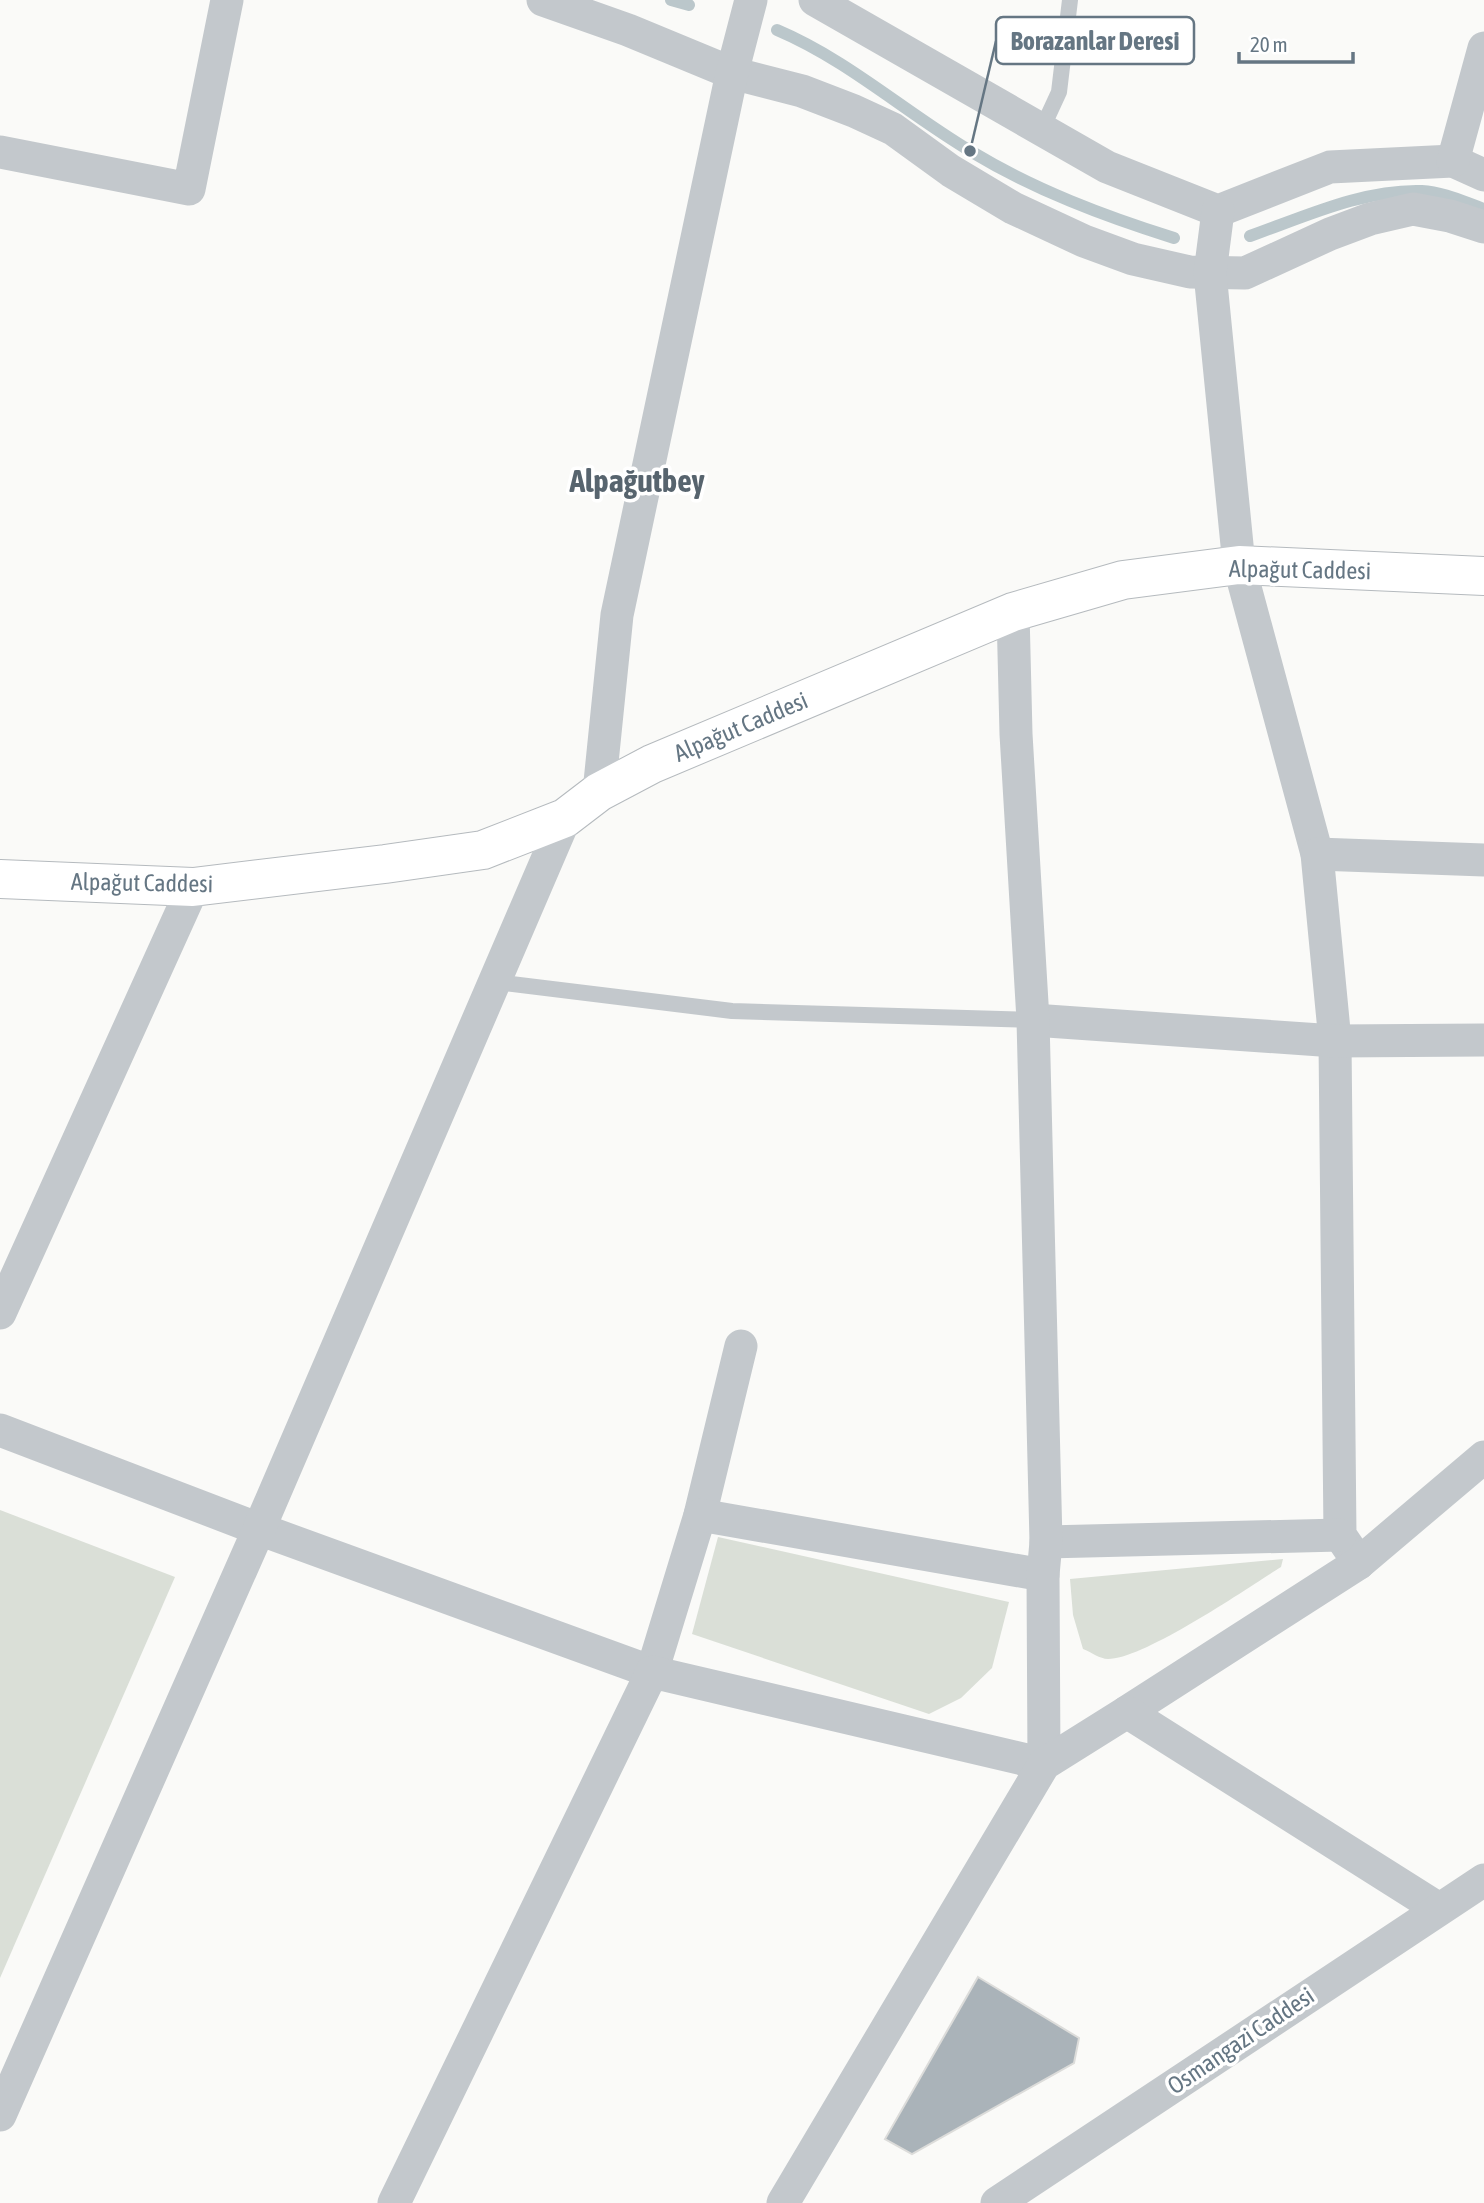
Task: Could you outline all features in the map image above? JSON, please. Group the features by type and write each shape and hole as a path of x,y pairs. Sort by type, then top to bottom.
{"main road":[{"name":"Alpağut Caddesi","path":"0,879 193,887 484,850 565,818 599,792 652,764 1013,612 1123,580 1239,565 1484,576"}],"street":[{"path":"0,152 189,189 226,0"},
{"path":"543,0 628,30 732,73 802,92 884,124 951,171 1013,208 1084,241 1133,259 1190,272 1245,273 1330,234 1370,219 1413,209 1450,216 1484,227"},
{"path":"599,792 617,615 732,73 751,0"},
{"path":"815,0 1107,167 1217,211 1330,167 1453,161 1484,175"},
{"path":"1453,161 1484,48"},
{"path":"1217,211 1210,273 1239,565 1317,854 1335,1041 1340,1535 1359,1563"},
{"path":"1013,612 1016,734 1034,1020 1046,1542 1043,1576 1044,1764"},
{"path":"0,2115 259,1529 565,818"},
{"path":"1317,854 1484,860"},
{"path":"0,1313 193,887"},
{"path":"1034,1020 1335,1041 1484,1040"},
{"path":"394,2203 652,1672 700,1515 741,1346"},
{"path":"0,1430 259,1529 652,1672 1044,1764"},
{"path":"783,2203 1044,1764 1359,1563 1484,1457"},
{"path":"700,1515 1043,1576"},
{"path":"1046,1542 1340,1535"},
{"path":"1127,1712 1439,1909"},
{"name":"Osmangazi Caddesi","path":"997,2203 1484,1880"}],"lane":[{"path":"1041,131 1059,92 1070,0"},
{"path":"496,982 732,1012 1034,1020"}],"shaded area":[{"path":"0,1510 175,1577 0,1978"},
{"path":"718,1537 1009,1602 992,1668 961,1698 929,1714 692,1634"},
{"path":"1283,1559 1281,1567 1195,1621 1145,1648 1108,1659 1083,1649 1073,1615 1070,1579"}],"building":[{"path":"978,1977 1079,2038 1074,2063 912,2154 885,2139"}],"waterway":[{"path":"671,0 689,5"},
{"path":"777,30 828,56 996,166 1070,201 1174,238"},
{"path":"1250,236 1356,199 1400,192 1438,193 1484,209"}],"place":[{"name":"Borazanlar Deresi","path":"970,151"}],"district":[{"name":"Alpağutbey","path":"637,481"}]}
